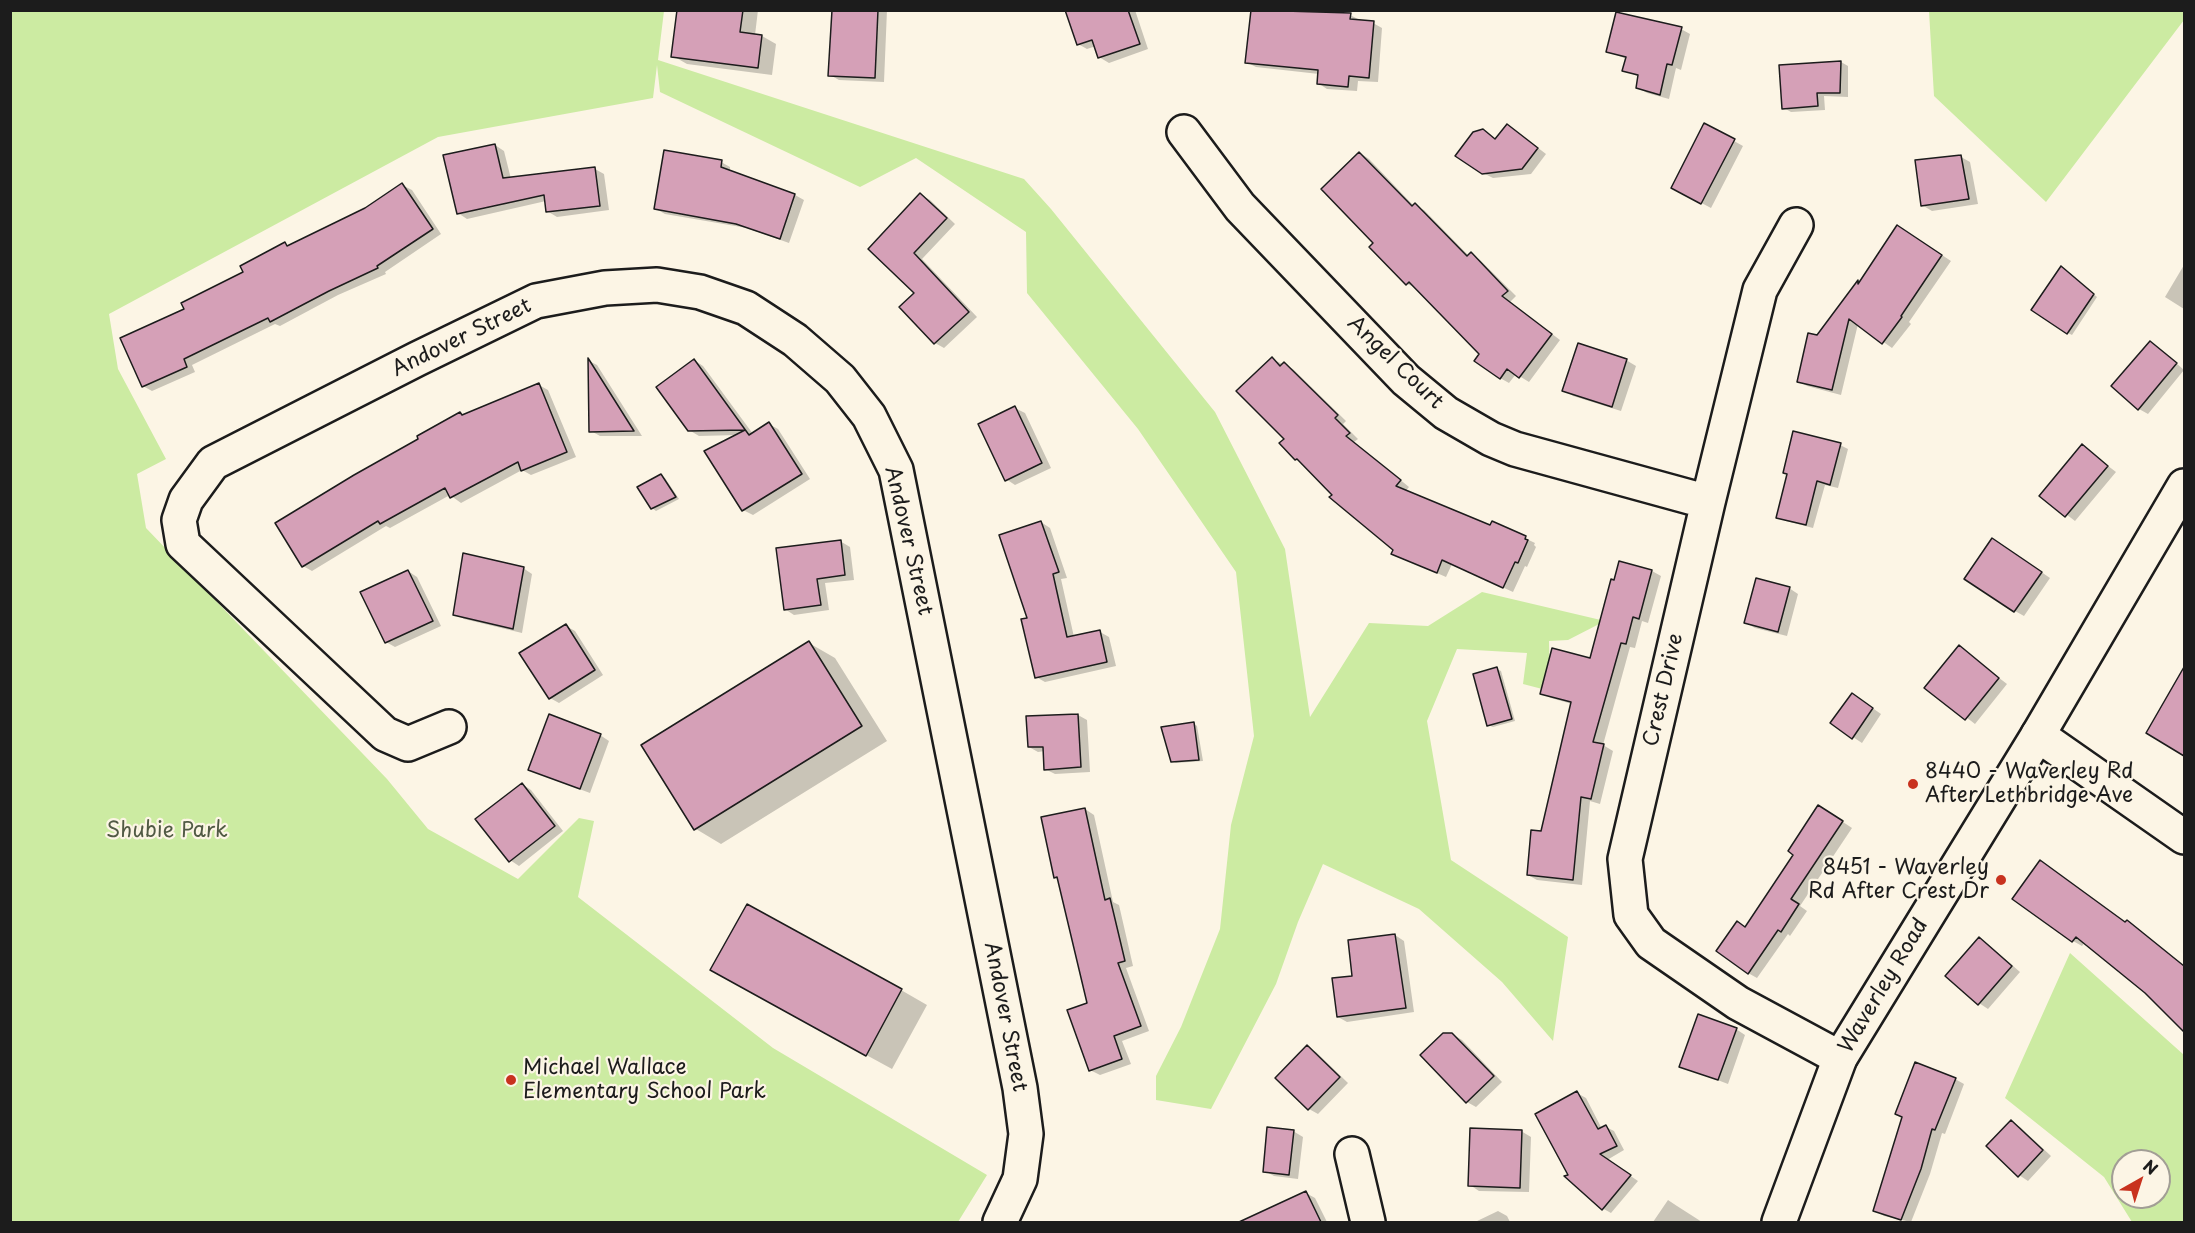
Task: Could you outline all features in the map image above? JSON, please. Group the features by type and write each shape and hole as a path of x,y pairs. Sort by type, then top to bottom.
{"street":[{"name":"Angel Court","path":"1184,132 1240,207 1406,380 1446,413 1491,439 1515,449 1708,502"},
{"name":"Crest Drive","path":"1796,225 1760,290 1625,860 1630,915 1651,943 1738,1003 1840,1058"},
{"name":"Andover Street","path":"449,727 408,744 385,734 183,544 179,520 186,500 213,463 536,301 605,288 657,285 700,292 746,308 795,340 840,379 868,416 896,470 1020,1089 1026,1134 1020,1179 1000,1222"},
{"name":"Waverley Road","path":"1779,1222 1840,1058 2038,735 2184,486"},
{"path":"2038,735 2184,837"},
{"path":"1353,1154 1368,1222"}],"green space":[{"path":"2184,10 2184,20 2046,202 1934,96 1929,11"},
{"name":"Shubie Park","path":"10,11 664,11 658,60 1024,179 1051,209 1215,412 1285,549 1310,717 1369,623 1428,626 1482,592 1605,621 1568,640 1549,641 1550,691 1523,684 1527,653 1457,649 1427,721 1451,860 1568,937 1553,1041 1502,982 1419,909 1323,864 1298,922 1276,984 1211,1109 1156,1100 1156,1076 1181,1027 1220,929 1231,825 1254,736 1236,572 1138,429 1027,293 1026,232 916,158 860,187 660,92 657,65 653,98 438,137 109,314 118,369 166,459 137,474 146,528 387,779 428,829 518,879 579,818 594,821 578,897 773,1048 987,1175 958,1222 11,1222"},
{"path":"2070,953 2184,1055 2184,1222 2132,1222 2124,1209 2171,1209 2171,1149 2111,1149 2111,1188 2104,1177 2005,1098"}],"building":[{"path":"677,10 743,10 740,32 762,35 758,68 671,57"},
{"path":"832,10 878,10 875,78 828,76"},
{"path":"1065,10 1128,10 1140,44 1098,58 1092,40 1077,45"},
{"path":"1251,10 1351,13 1350,19 1374,21 1369,78 1349,76 1348,87 1317,84 1318,70 1245,63"},
{"path":"1616,12 1682,27 1672,65 1667,64 1660,95 1636,88 1638,75 1622,71 1626,57 1606,52"},
{"path":"1841,61 1840,93 1817,93 1818,106 1782,109 1779,65"},
{"path":"1704,123 1735,139 1701,204 1671,188"},
{"path":"1507,124 1538,148 1522,169 1482,174 1455,156 1473,132 1483,129 1495,139"},
{"path":"495,144 503,178 595,167 600,206 546,212 544,195 457,214 443,155"},
{"path":"664,150 722,160 721,167 795,194 780,239 736,224 654,209"},
{"path":"1359,152 1412,206 1415,203 1467,256 1471,252 1508,291 1502,296 1552,334 1519,378 1507,369 1500,379 1474,361 1479,354 1409,282 1406,285 1369,247 1373,243 1321,189"},
{"path":"1961,155 1969,199 1921,206 1915,160"},
{"path":"402,183 433,229 377,266 378,268 270,322 268,318 184,359 187,367 142,387 120,338 184,309 181,303 243,272 240,266 285,242 287,246 365,208"},
{"path":"920,193 947,218 914,253 969,312 934,344 899,307 914,293 868,249"},
{"path":"1897,225 1942,255 1882,344 1849,319 1832,390 1797,382 1808,333 1817,335 1858,280 1858,284"},
{"path":"2061,266 2094,294 2067,334 2031,310"},
{"path":"2150,341 2177,363 2138,410 2111,386"},
{"path":"1578,343 1627,359 1612,407 1562,391"},
{"path":"1272,357 1280,366 1284,362 1338,415 1335,418 1350,433 1346,436 1401,480 1396,486 1490,525 1492,521 1526,536 1525,539 1528,540 1518,563 1515,562 1503,588 1442,560 1437,573 1391,554 1393,550 1329,497 1332,495 1279,443 1284,439 1236,391"},
{"path":"588,358 634,431 589,432"},
{"path":"694,359 749,435 769,422 802,474 742,511 704,451 745,430 688,431 656,387"},
{"path":"539,383 567,452 521,471 518,462 450,498 445,488 380,524 378,521 302,567 275,523 460,412 462,415"},
{"path":"1015,406 1042,463 1005,481 978,424"},
{"path":"1793,431 1841,443 1830,485 1817,481 1806,525 1776,518 1787,474 1783,473"},
{"path":"2082,444 2108,466 2065,517 2039,496"},
{"path":"661,474 676,497 651,509 637,487"},
{"path":"1041,521 1059,572 1053,574 1067,637 1100,630 1107,662 1035,678 1021,619 1027,618 999,535"},
{"path":"1992,538 2042,572 2014,612 1964,579"},
{"path":"841,540 845,575 817,579 821,605 784,610 776,548"},
{"path":"463,553 524,567 513,629 453,615"},
{"path":"1619,561 1652,570 1639,619 1633,617 1626,644 1621,643 1593,742 1604,744 1591,799 1581,797 1573,880 1527,875 1531,830 1541,831 1571,702 1540,694 1552,648 1590,658 1611,579 1614,580"},
{"path":"408,570 433,621 385,643 360,592"},
{"path":"1756,578 1790,587 1778,632 1744,623"},
{"path":"566,624 595,670 549,699 519,653"},
{"path":"809,641 862,726 694,830 641,745"},
{"path":"1959,645 1999,678 1965,720 1924,688"},
{"path":"1497,667 1512,719 1487,726 1473,674"},
{"path":"2184,667 2184,756 2146,733"},
{"path":"1852,693 1873,708 1852,739 1830,723"},
{"path":"549,714 601,734 580,789 528,770"},
{"path":"1078,714 1081,767 1044,770 1043,747 1028,747 1026,716"},
{"path":"1194,722 1199,760 1171,762 1161,727"},
{"path":"522,783 555,826 509,862 475,819"},
{"path":"1818,805 1843,821 1791,899 1799,904 1781,932 1778,930 1748,974 1716,951 1737,921 1745,927 1793,855 1788,851"},
{"path":"1085,808 1105,900 1110,898 1125,961 1118,963 1141,1026 1114,1036 1122,1059 1089,1071 1067,1010 1087,1003 1057,877 1054,878 1041,817"},
{"path":"2040,860 2125,922 2127,920 2184,966 2184,1032 2145,993 2076,937 2072,942 2012,899"},
{"path":"747,904 902,989 866,1056 710,970"},
{"path":"1395,934 1406,1008 1337,1017 1332,978 1352,976 1348,940"},
{"path":"1979,937 2012,966 1978,1005 1945,976"},
{"path":"1698,1014 1737,1028 1718,1080 1679,1067"},
{"path":"1443,1033 1452,1033 1494,1076 1466,1103 1420,1055"},
{"path":"1307,1045 1340,1077 1308,1110 1275,1078"},
{"path":"1915,1062 1956,1078 1935,1130 1932,1129 1921,1169 1901,1220 1873,1211 1902,1117 1895,1114"},
{"path":"1577,1091 1598,1129 1606,1125 1617,1146 1600,1154 1631,1175 1602,1210 1564,1176 1568,1175 1535,1114"},
{"path":"2011,1120 2043,1150 2018,1177 1986,1146"},
{"path":"1267,1127 1294,1130 1289,1175 1263,1172"},
{"path":"1470,1128 1522,1130 1520,1188 1468,1186"},
{"path":"1306,1191 1321,1222 1239,1222"}],"place":[{"name":"8440 - Waverley Rd After Lethbridge Ave","path":"1913,784"},
{"name":"8451 - Waverley Rd After Crest Dr","path":"2001,880"},
{"name":"Michael Wallace Elementary School Park","path":"511,1080"}]}
